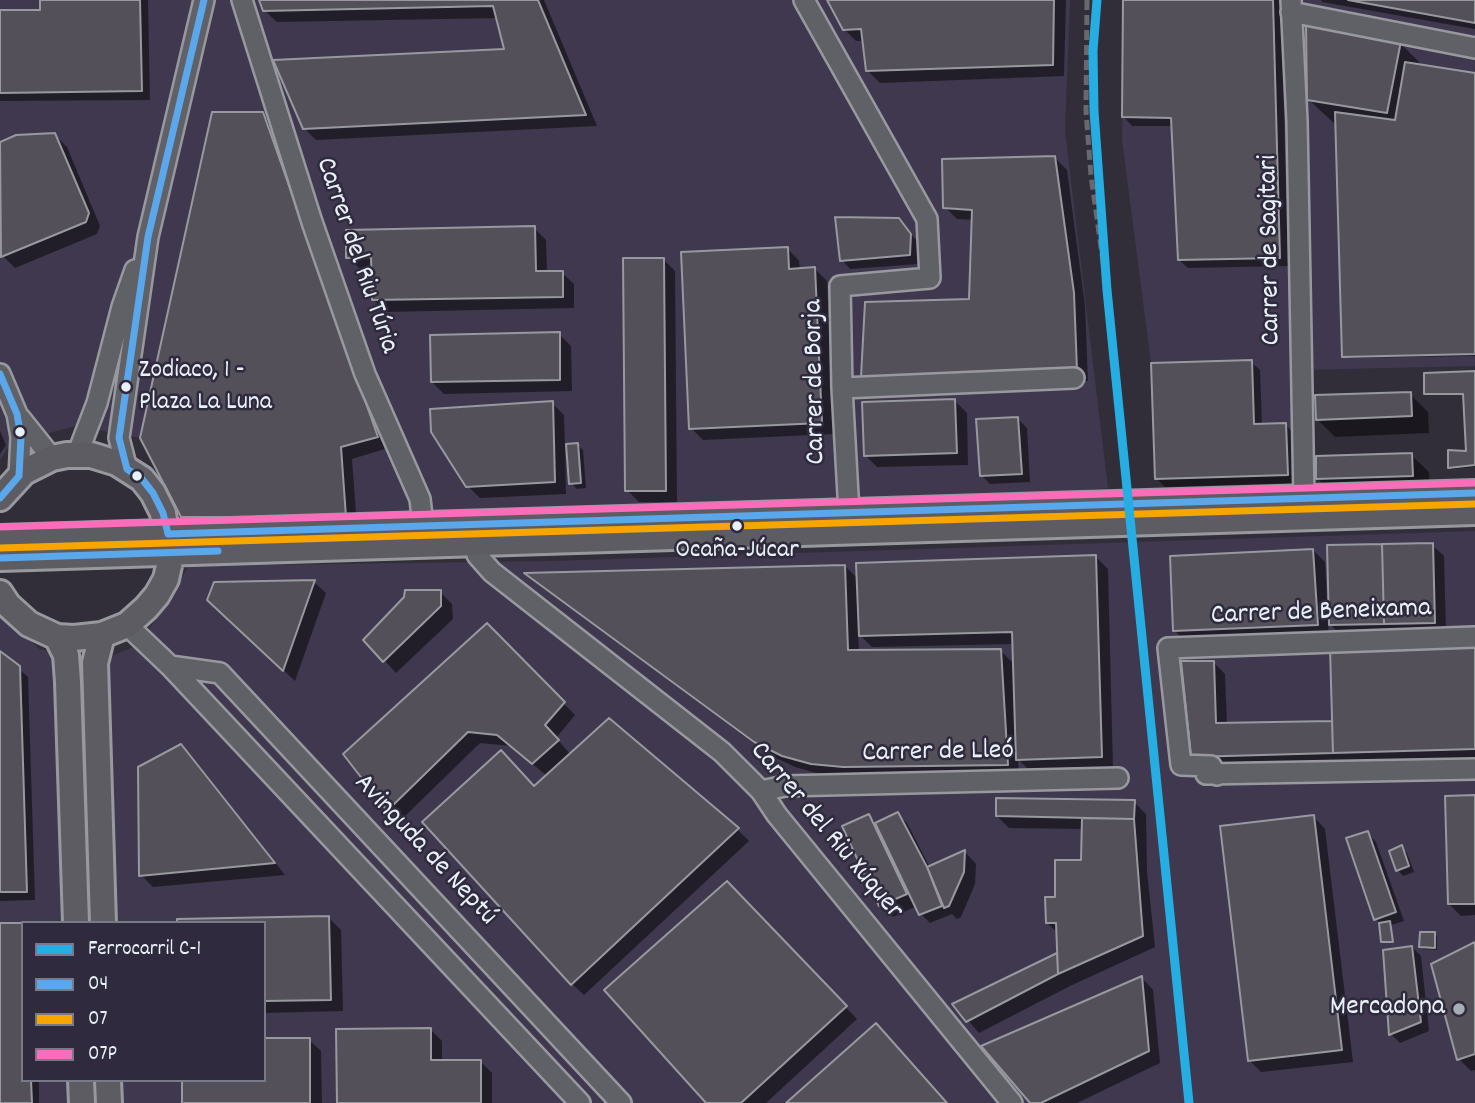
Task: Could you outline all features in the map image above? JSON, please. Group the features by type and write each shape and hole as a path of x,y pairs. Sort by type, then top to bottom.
{"main road":[{"path":"0,498 19,476 52,458 77,455 103,458 142,479 153,493 163,513 169,543 166,579 158,595 127,625 102,635 74,638 57,636 29,624 8,605 0,593"},
{"path":"1161,514 1304,500 1475,493"},
{"path":"0,558 424,525 849,513 1079,516 1475,513"},
{"path":"0,538 169,543 477,543 867,532 1079,516"},
{"path":"102,635 94,663 103,921"},
{"path":"57,636 66,655 68,682 76,921"},
{"path":"81,1082 82,1103"},
{"path":"108,1082 109,1103"}],"street":[{"path":"127,469 119,438 148,237 204,0"},
{"name":"Carrer del Riu Túria","path":"242,0 312,222 365,374 420,499 424,525"},
{"name":"Carrer de Borja","path":"804,0 927,219 930,278 841,286 842,388 849,513"},
{"path":"1291,6 1475,48"},
{"name":"Carrer de Sagitari","path":"1291,6 1297,121 1304,500"},
{"path":"77,455 97,402 122,307 148,237"},
{"path":"0,373 17,414 22,438 19,476"},
{"path":"842,388 1074,378"},
{"path":"17,414 52,458"},
{"path":"849,513 867,532"},
{"name":"Carrer del Riu Xúquer","path":"477,543 477,555 492,572 722,752 761,791 785,826 1012,1103"},
{"name":"Avinguda de Neptú","path":"127,625 170,666 580,1103"},
{"name":"Carrer de Beneixama","path":"1475,637 1168,648 1181,765 1211,766 1211,774 1475,769"},
{"name":"Avinguda de Neptú","path":"170,666 220,673 621,1103"},
{"name":"Carrer de Lleó","path":"761,791 785,786 1118,778"}],"shaded area":[{"path":"0,0 1070,0 1065,131 1108,488 947,502 398,517 181,517 140,438 76,426 11,443 0,460"},
{"path":"1123,0 1475,0 1475,366 1302,370 1304,475 1155,479 1151,363 1122,140"},
{"path":"1475,531 1475,1103 0,1103 0,610 39,649 103,659 139,645 189,566 551,561"}],"building":[{"path":"40,0 140,0 142,91 0,93 0,10 40,10"},
{"path":"259,0 538,0 586,115 303,129 273,60 504,49 493,6 263,11"},
{"path":"827,0 1054,0 1053,65 866,71 861,29 843,30"},
{"path":"1123,0 1273,0 1280,258 1178,260 1171,118 1122,117"},
{"path":"1348,0 1475,0 1475,23"},
{"path":"1306,24 1401,41 1387,113 1307,100"},
{"path":"1405,62 1475,73 1475,354 1342,357 1335,112 1395,120"},
{"path":"212,112 263,112 378,437 341,447 346,517 181,517 140,438"},
{"path":"55,133 89,213 86,222 1,257 0,142 16,135"},
{"path":"1055,156 1074,293 1077,370 861,377 865,302 969,299 972,210 943,208 942,159"},
{"path":"835,217 899,218 911,234 910,255 840,261"},
{"path":"535,226 536,271 563,271 563,297 372,300 371,257 346,258 346,230"},
{"path":"788,247 789,269 815,267 822,423 689,429 681,252"},
{"path":"623,258 664,258 666,491 625,491"},
{"path":"560,332 560,380 431,382 430,335"},
{"path":"1252,360 1254,424 1286,423 1288,475 1155,479 1151,363"},
{"path":"1475,371 1475,465 1448,468 1448,450 1466,451 1463,394 1424,394 1424,373"},
{"path":"1411,392 1412,416 1316,420 1315,395"},
{"path":"955,399 957,453 864,456 862,402"},
{"path":"553,401 555,482 466,487 431,432 430,409"},
{"path":"1018,417 1022,474 980,476 976,419"},
{"path":"578,443 581,483 569,484 566,444"},
{"path":"1412,453 1413,476 1316,479 1316,456"},
{"path":"1433,543 1435,623 1384,624 1382,544"},
{"path":"1382,544 1384,624 1329,625 1327,545"},
{"path":"1313,549 1318,625 1173,631 1170,556"},
{"path":"1096,555 1102,757 1016,760 1012,632 859,636 856,563"},
{"path":"845,565 848,650 1001,649 1008,765 843,767 811,764 782,756 754,742 524,573"},
{"path":"315,580 283,671 207,600 214,582"},
{"path":"405,590 441,590 441,606 383,662 363,640 404,597"},
{"path":"487,623 565,702 545,725 559,740 532,764 497,735 468,732 387,811 343,754"},
{"path":"1475,645 1475,749 1333,753 1330,648"},
{"path":"0,651 20,666 27,892 0,892"},
{"path":"1181,661 1214,661 1216,723 1332,721 1333,753 1191,757"},
{"path":"609,718 739,828 571,985 422,822 501,750 534,786"},
{"path":"181,744 275,863 139,876 138,767"},
{"path":"1475,795 1475,904 1448,904 1445,796"},
{"path":"996,798 1135,800 1134,819 996,816"},
{"path":"898,812 927,867 942,906 919,915 875,823"},
{"path":"869,814 907,894 879,906 842,826"},
{"path":"1314,815 1342,1050 1248,1061 1220,826"},
{"path":"1082,818 1134,819 1143,936 1058,974 1056,923 1046,923 1045,897 1055,897 1055,860 1081,860"},
{"path":"1368,831 1396,912 1374,920 1346,838"},
{"path":"1402,845 1409,866 1396,871 1389,851"},
{"path":"965,850 964,872 949,906 944,908 927,867"},
{"path":"727,881 847,1006 741,1103 706,1103 604,990"},
{"path":"329,916 331,1000 266,1001 266,921 177,919"},
{"path":"1390,921 1393,942 1381,942 1379,923"},
{"path":"0,923 21,923 21,1082 31,1082 32,1103 0,1103"},
{"path":"1420,932 1435,932 1435,948 1419,947"},
{"name":"Mercadona","path":"1475,942 1475,1054 1457,1060 1431,964"},
{"path":"1412,946 1421,1022 1389,1035 1383,950"},
{"path":"1057,953 1058,974 966,1022 952,1004"},
{"path":"1142,976 1149,1051 1041,1103 1030,1103 981,1046"},
{"path":"876,1023 947,1103 786,1103"},
{"path":"431,1028 431,1060 481,1060 481,1103 337,1103 336,1029"},
{"path":"266,1038 310,1038 310,1103 182,1103 182,1082 266,1082"}],"railway":[{"path":"1087,0 1086,111 1091,176 1107,290"}],"rail line":[{"name":"C-1","path":"1097,0 1093,51 1094,111 1107,290 1189,1103"}],"transit line":[{"name":"04","path":"204,0 148,237 119,438 127,469 142,479 153,493 163,513 168,534 1475,493"},
{"name":"04","path":"0,374 17,414 21,437 19,476 0,498"},
{"name":"07P","path":"0,527 1475,483"},
{"name":"07","path":"0,548 1475,504"},
{"name":"04","path":"0,558 218,551"}],"place":[{"name":"Zodiaco, 1 - Plaza La Luna","path":"126,387"},
{"name":"Ocaña-Júcar","path":"737,526"},
{"name":"Mercadona","path":"1459,1009"}]}
